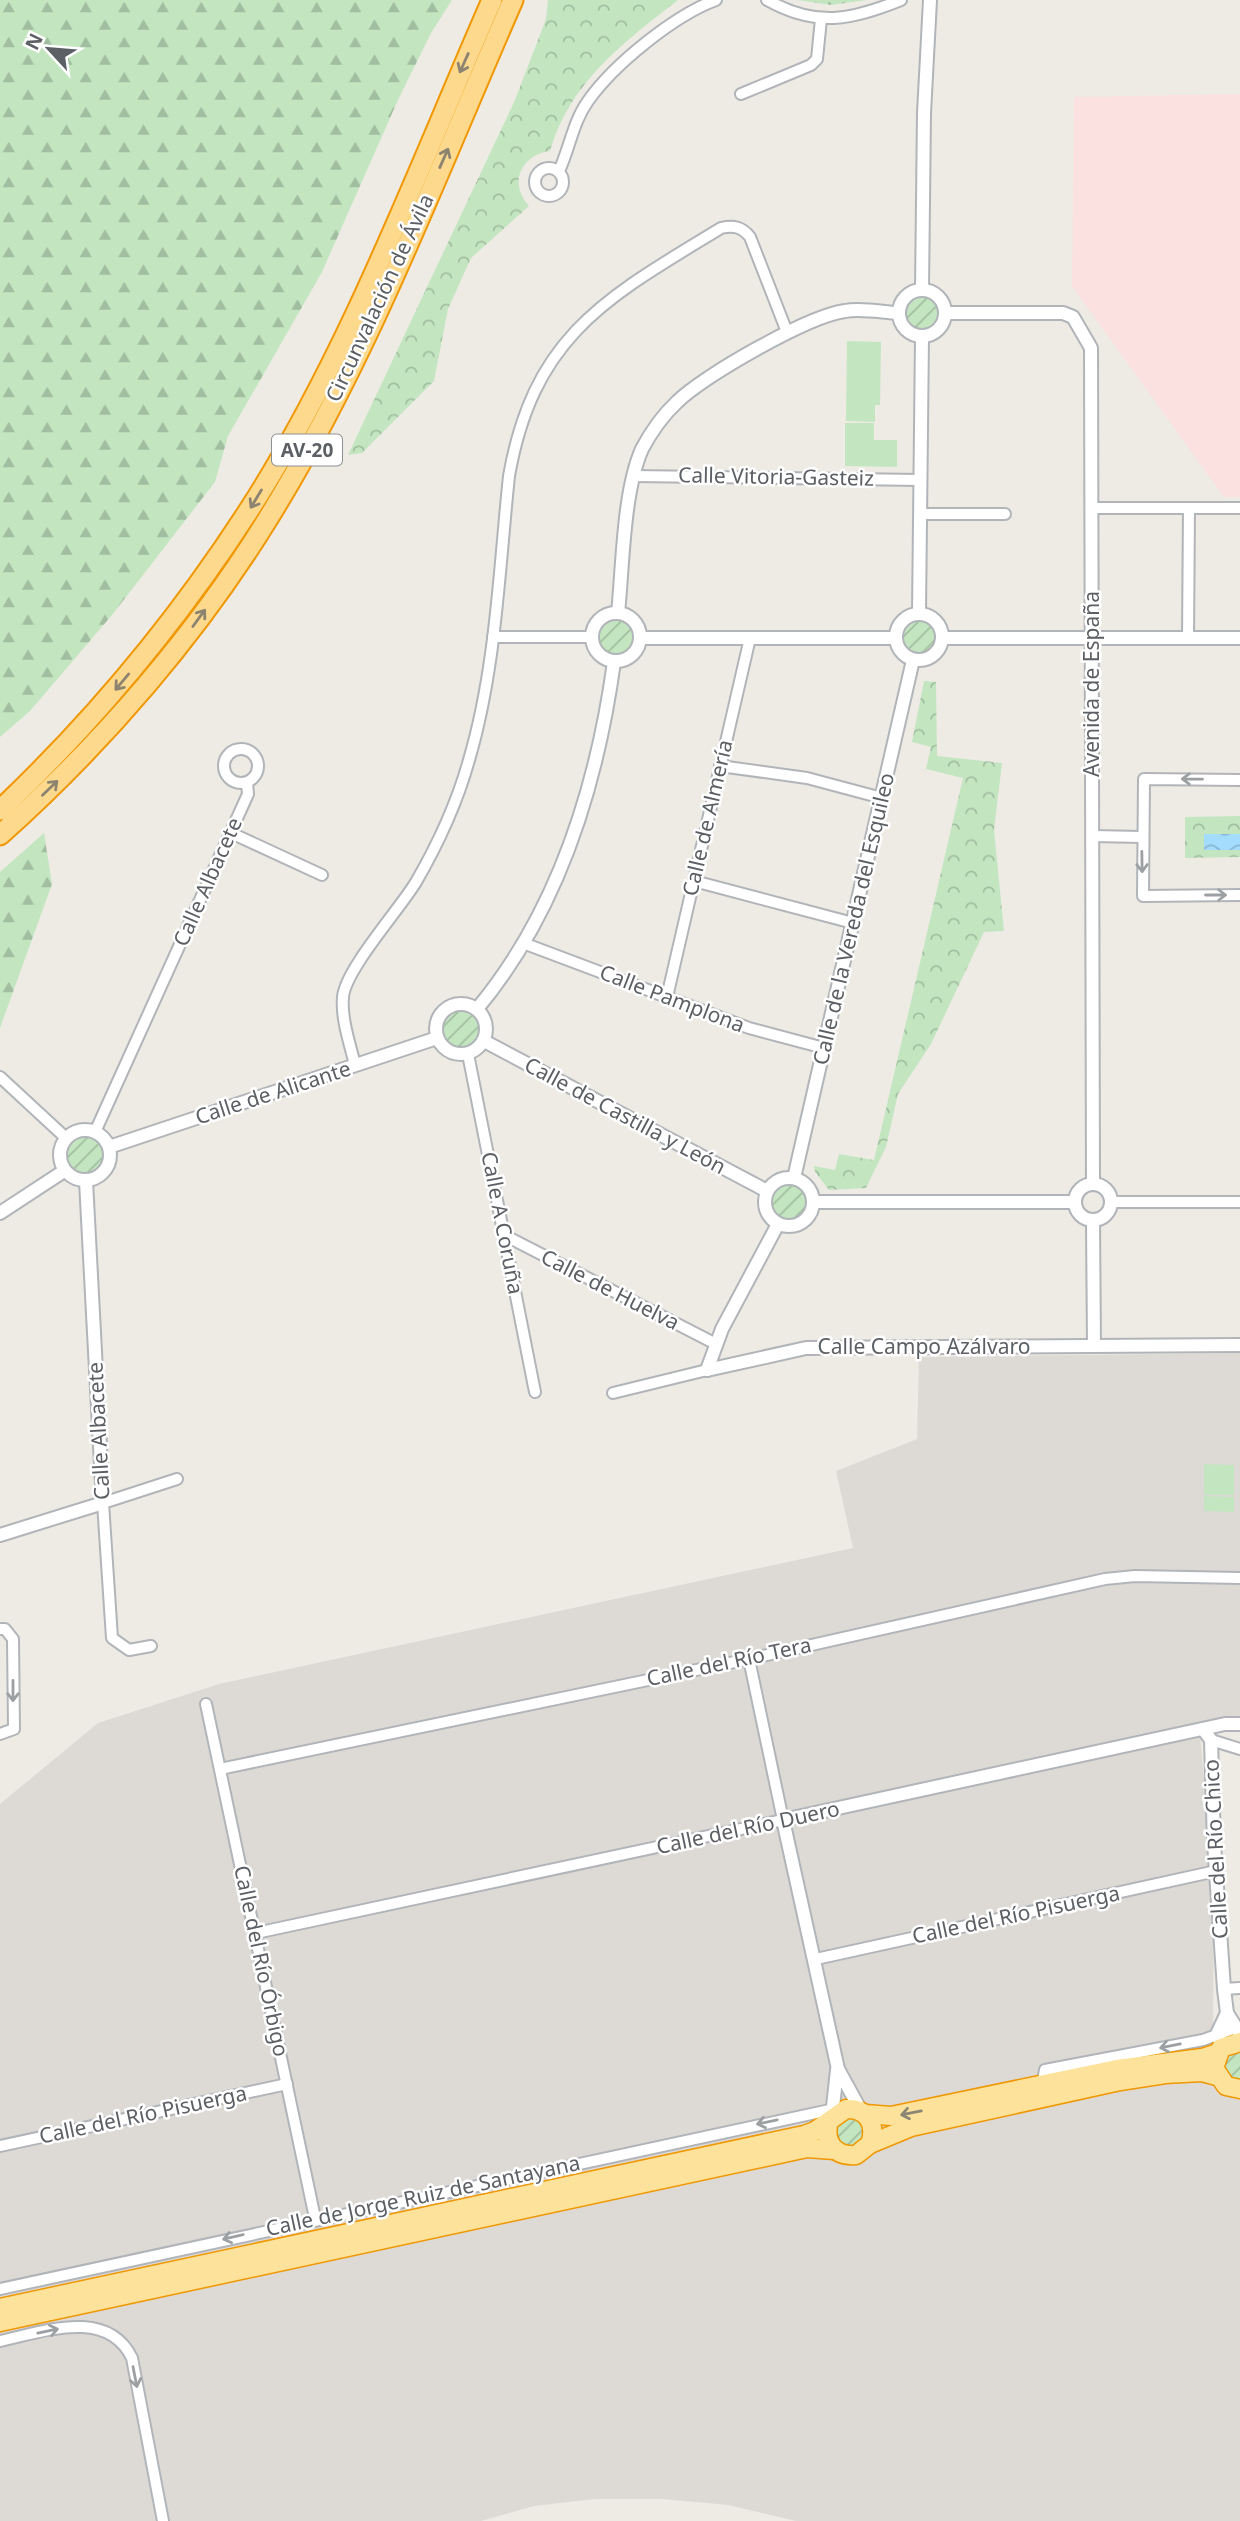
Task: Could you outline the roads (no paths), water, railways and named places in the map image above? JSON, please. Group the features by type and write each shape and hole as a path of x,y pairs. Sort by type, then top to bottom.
{"highway":[{"name":"Circunvalación de Ávila","path":"0,810 85,727 141,660 179,612 250,508 288,444 359,300 492,0"},
{"name":"Circunvalación de Ávila","path":"0,835 99,738 154,674 200,617 269,517 344,380 513,0"},
{"name":"Calle de Jorge Ruiz de Santayana","path":"0,2308 804,2135 844,2113 891,2116 1219,2044 1238,2035"},
{"path":"1217,2076 1214,2060 1219,2044"},
{"name":"Calle de Jorge Ruiz de Santayana","path":"0,2322 807,2148 856,2155 870,2144 911,2127 1120,2081 1202,2072 1217,2076 1226,2086 1240,2089"},
{"path":"834,2150 827,2137 844,2113 873,2128 870,2144"}],"street":[{"path":"559,171 572,130 588,101 604,82 693,8 716,0"},
{"path":"767,0 803,16 821,19 851,18 901,0"},
{"path":"922,290 924,113 930,0"},
{"path":"741,94 811,65 817,59 821,19"},
{"path":"355,1065 344,1017 342,998 346,983 398,909 443,829 479,725 493,637 514,446 537,386 575,331 618,291 721,228 732,225 744,229 750,237 787,332"},
{"path":"922,290 934,293 942,302 946,313 942,325 934,334 922,337 910,334 901,325 898,313 901,301 910,293 922,290"},
{"path":"618,612 633,476 643,449 658,423 677,401 787,332 845,311 898,313"},
{"name":"Avenida de España","path":"946,313 1063,313 1073,317 1091,348 1093,1184"},
{"path":"919,613 922,337"},
{"name":"Calle Vitoria-Gasteiz","path":"633,476 920,480"},
{"path":"1092,508 1240,508"},
{"path":"1188,638 1189,508"},
{"path":"920,514 1005,514"},
{"path":"618,612 630,616 638,626 641,638 637,651 627,659 614,662 603,658 595,649 592,637 595,624 605,615 618,612"},
{"path":"919,613 931,616 940,625 943,638 938,651 927,659 913,660 904,656 895,639 898,626 906,616 919,613"},
{"path":"493,637 592,637"},
{"path":"641,638 895,639"},
{"name":"Calle de Almería","path":"667,997 750,638"},
{"path":"943,638 1240,638"},
{"name":"Calle de la Vereda del Esquileo","path":"794,1178 913,660"},
{"path":"477,1009 523,943 576,828 602,739 614,662"},
{"path":"720,766 807,778 882,798"},
{"path":"1240,780 1144,779 1142,837 1143,895 1240,895"},
{"name":"Calle Albacete","path":"95,1132 248,794 247,783"},
{"path":"231,832 322,875"},
{"path":"1092,836 1142,837"},
{"path":"694,881 853,923"},
{"name":"Calle Pamplona","path":"523,943 749,1028 824,1048"},
{"path":"465,1004 477,1009 484,1018 487,1030 484,1041 468,1054 455,1054 444,1048 437,1038 436,1025 442,1013 452,1005 465,1004"},
{"name":"Calle de Alicante","path":"109,1147 437,1038"},
{"name":"Calle de Castilla y León","path":"484,1041 767,1191"},
{"name":"Calle A Coruña","path":"468,1054 536,1392"},
{"path":"0,1077 66,1138"},
{"path":"85,1130 95,1132 109,1147 110,1159 106,1170 86,1181 74,1179 64,1171 60,1148 66,1138 85,1130"},
{"path":"0,1213 64,1171"},
{"path":"794,1178 804,1183 813,1202 810,1214 802,1223 790,1227 778,1224 769,1216 764,1204 767,1191 774,1183 794,1178"},
{"name":"Calle Albacete","path":"86,1181 112,1638 129,1650 151,1646"},
{"path":"1093,1184 1106,1189 1112,1202 1106,1215 1093,1221 1080,1216 1074,1202 1080,1189 1093,1184"},
{"path":"813,1202 1074,1202"},
{"path":"1112,1202 1240,1202"},
{"path":"1093,1221 1094,1346"},
{"path":"707,1370 716,1344 778,1224"},
{"name":"Calle de Huelva","path":"504,1235 716,1344"},
{"name":"Calle Campo Azálvaro","path":"613,1392 806,1348 1240,1345"},
{"path":"0,1535 177,1479"},
{"name":"Calle del Río Tera","path":"220,1769 749,1659 1105,1579 1135,1576 1240,1578"},
{"path":"0,1629 5,1629 13,1639 13,1729 0,1734"},
{"path":"749,1659 816,1959 844,2113"},
{"name":"Calle del Río Órbigo","path":"206,1704 315,2218"},
{"name":"Calle del Río Duero","path":"256,1933 1203,1729 1240,1724"},
{"name":"Calle del Río Chico","path":"1203,1729 1211,1740 1224,1989 1227,2013 1238,2035"},
{"path":"1211,1740 1240,1749"},
{"name":"Calle del Río Pisuerga","path":"816,1959 1216,1871"},
{"path":"1224,1989 1240,1988"},
{"path":"1219,2044 1227,2013"},
{"path":"838,2069 844,2113"},
{"name":"Calle del Río Pisuerga","path":"0,2146 286,2084"},
{"name":"Calle de Jorge Ruiz de Santayana","path":"0,2289 315,2218 844,2113"},
{"path":"0,2342 65,2328 96,2327 118,2339 132,2358 163,2521"}],"water":[{"path":"1204,834 1240,834 1240,850 1204,850"}]}
